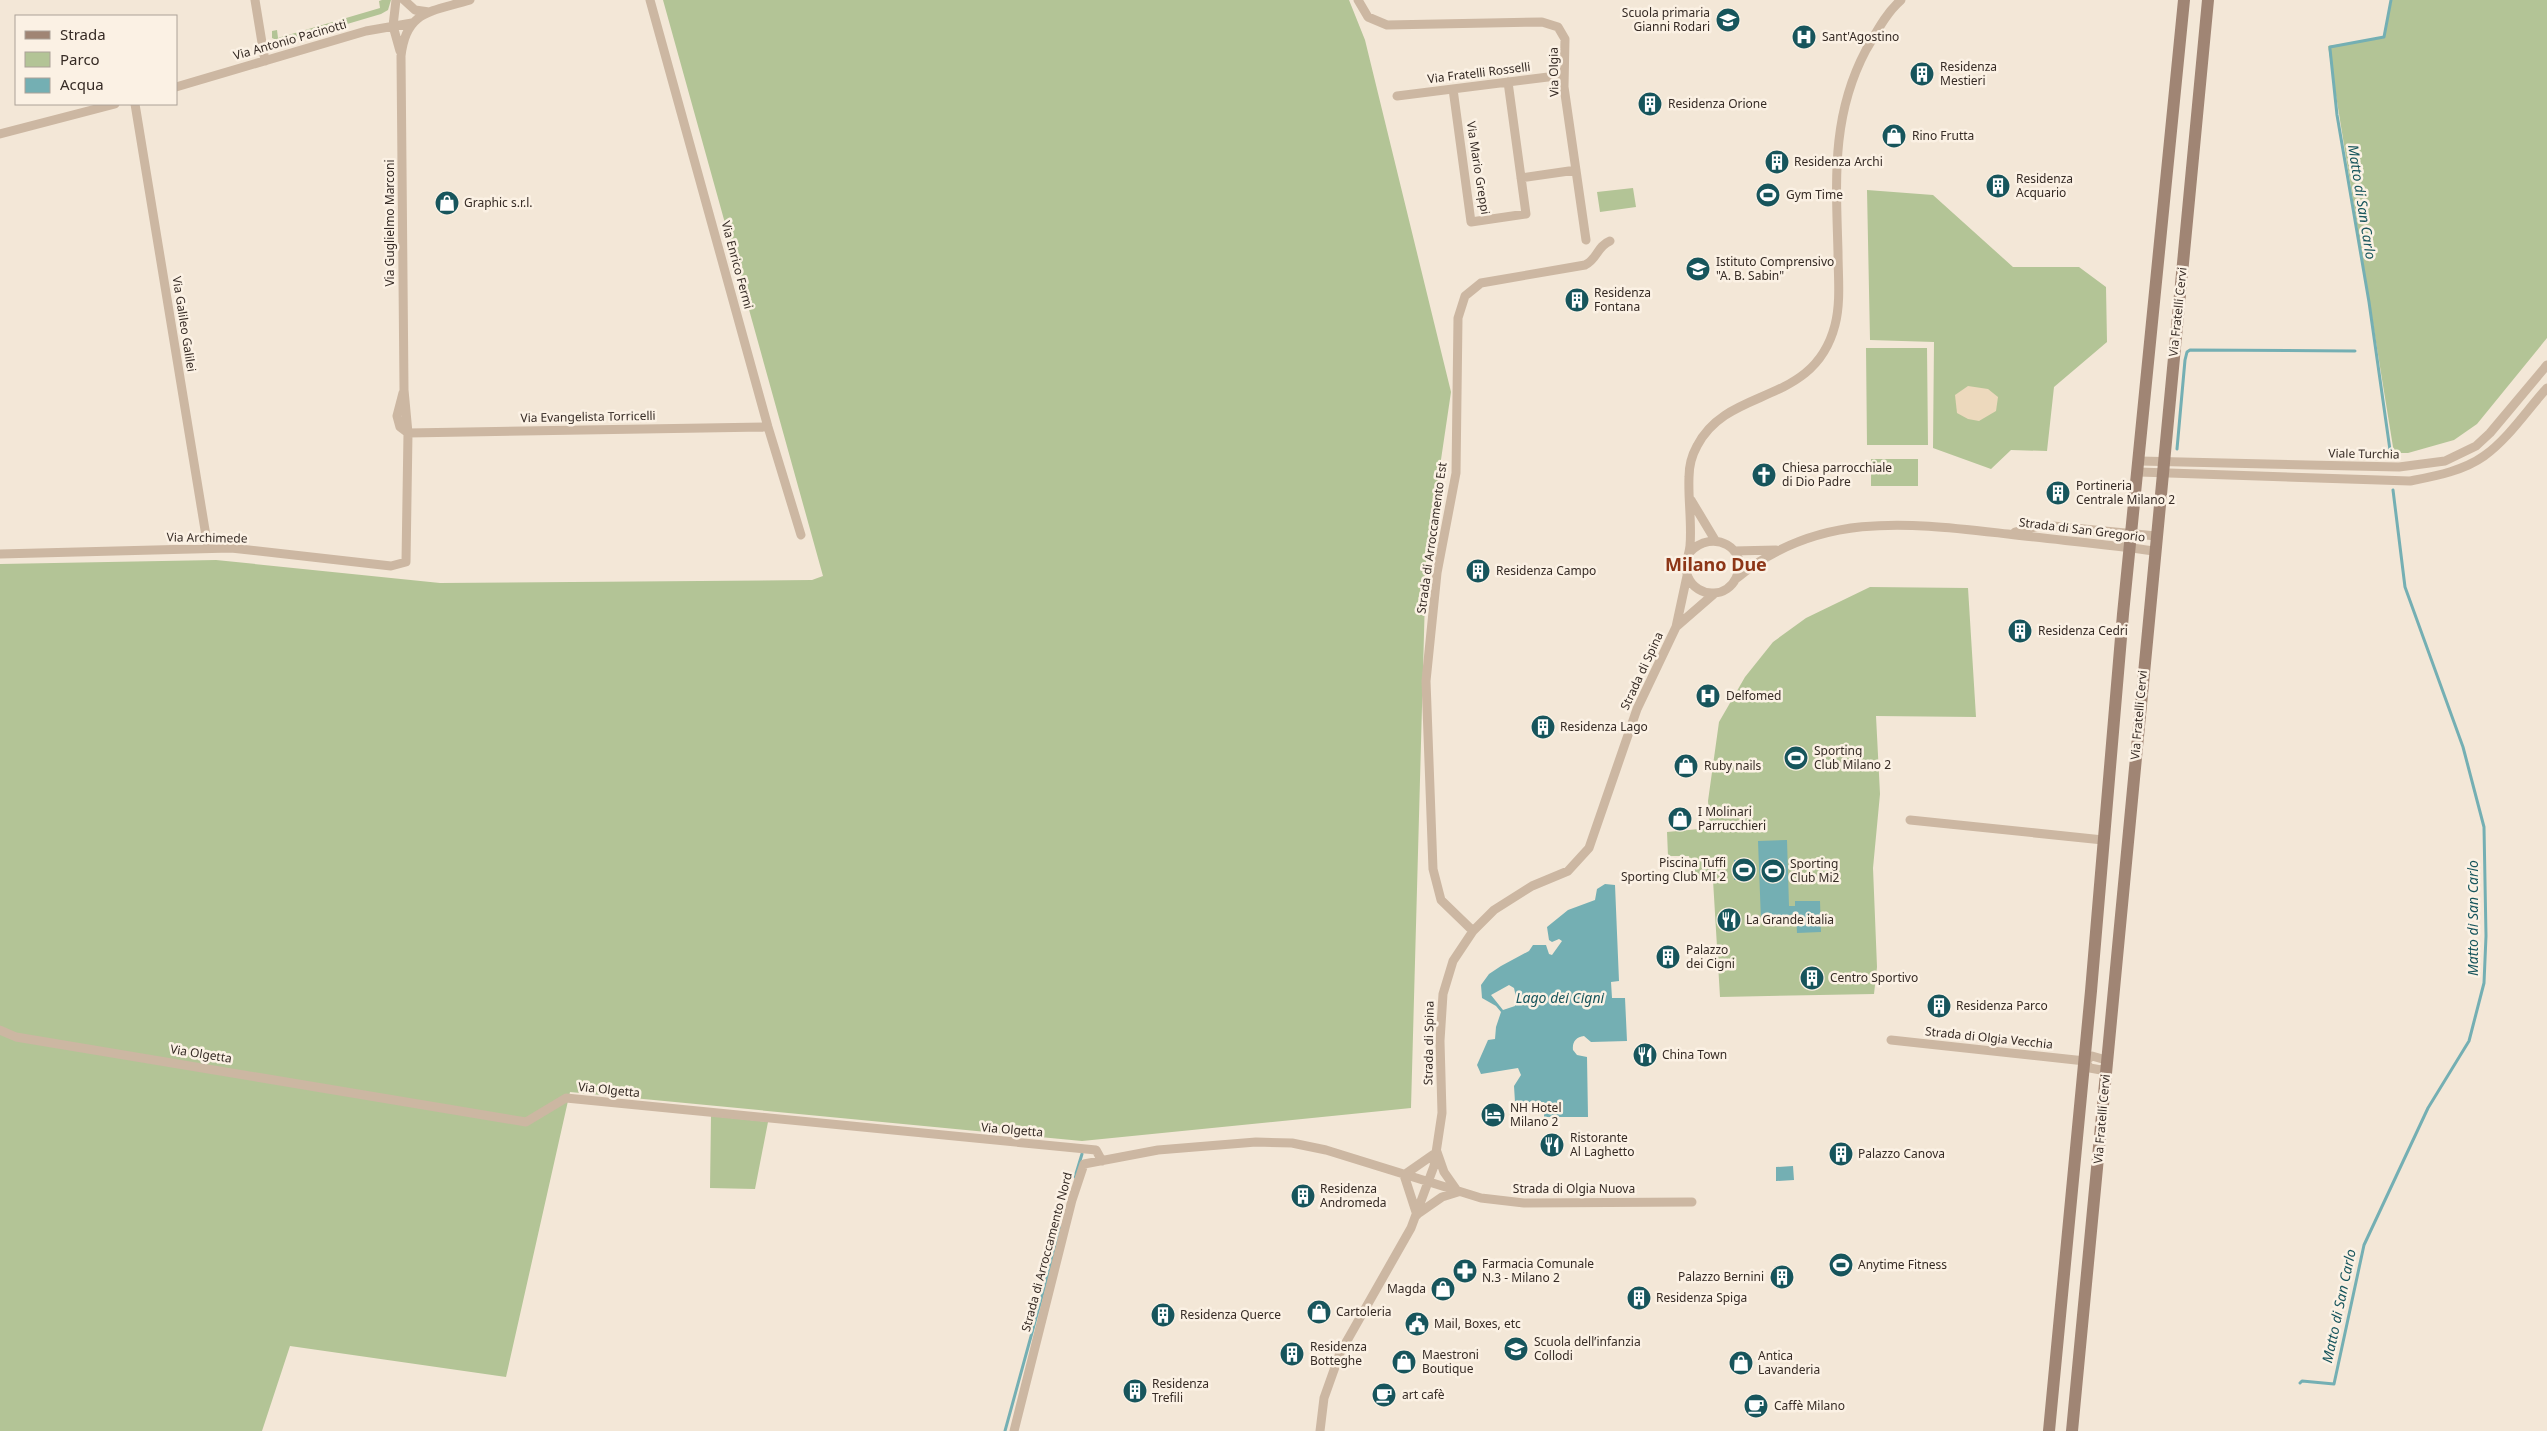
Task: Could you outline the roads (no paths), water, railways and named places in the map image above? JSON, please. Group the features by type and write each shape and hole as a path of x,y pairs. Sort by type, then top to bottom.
{"street":[{"path":"255,0 265,61"},
{"name":"Via Guglielmo Marconi","path":"396,0 393,26 401,56"},
{"path":"404,0 415,10 429,12"},
{"path":"412,23 429,12 470,0"},
{"name":"Via Enrico Fermi","path":"650,0 768,427 801,535"},
{"name":"Via Olgia","path":"1358,0 1368,17 1387,25 1549,22 1558,26 1565,39 1567,53 1564,75 1586,240"},
{"name":"Via Fratelli Cervi","path":"2049,1431 2085,1060 2130,548 2184,0"},
{"name":"Via Fratelli Cervi","path":"2072,1431 2154,551 2208,0"},
{"path":"1676,627 1687,576 1686,569 1689,553 1690,462 1699,442 1710,425 1724,414 1796,381 1816,362 1830,340 1838,306 1836,163 1839,128 1851,84 1862,59 1895,2"},
{"name":"Via Antonio Pacinotti","path":"178,86 366,31 412,23"},
{"name":"Via Guglielmo Marconi","path":"408,555 408,433 404,390 401,56 403,38 412,23"},
{"name":"Via Fratelli Rosselli","path":"1396,96 1564,75"},
{"name":"Via Mario Greppi","path":"1453,89 1471,222 1526,214 1508,82"},
{"path":"0,134 112,105"},
{"name":"Via Galileo Galilei","path":"135,105 208,548"},
{"path":"1521,178 1576,170"},
{"name":"Strada di Arroccamento Est","path":"1474,931 1441,900 1433,869 1426,681 1437,572 1456,473 1458,318 1465,296 1481,283 1584,265 1592,261 1600,246 1610,241"},
{"name":"Viale Turchia","path":"2163,468 2406,467 2445,461 2476,446 2490,433 2547,365"},
{"name":"Viale Turchia","path":"2139,466 2410,481 2449,472 2483,457 2496,446 2547,388"},
{"name":"Via Evangelista Torricelli","path":"408,433 768,427"},
{"path":"1691,500 1715,540"},
{"name":"Strada di San Gregorio","path":"1737,578 1779,550 1840,530 1888,524 2007,534 2154,551"},
{"name":"Strada di San Gregorio","path":"2007,534 2043,526 2156,536"},
{"path":"1676,627 1715,593 1728,588 1737,578 1739,567 1734,551 1729,546 1715,540 1705,541 1689,553"},
{"name":"Via Archimede","path":"0,554 231,548 391,566 406,562 408,555"},
{"name":"Strada di San Gregorio","path":"1734,551 1779,550"},
{"path":"1687,576 1696,588 1708,593 1715,593"},
{"name":"Strada di Spina","path":"1320,1431 1324,1398 1340,1354 1417,1215 1429,1182 1442,1113 1440,1041 1442,994 1453,961 1488,915 1506,901 1532,886 1568,871 1589,848 1637,709 1676,627"},
{"path":"1910,820 2103,840"},
{"name":"Via Olgetta","path":"0,1030 16,1037 526,1122 566,1098 1096,1150 1102,1161"},
{"name":"Strada di Olgia Vecchia","path":"1891,1040 2085,1060 2090,1068 2101,1070 2107,1064"},
{"name":"Strada di Arroccamento Nord","path":"1014,1431 1072,1200 1084,1164 1167,1149 1256,1142 1292,1143 1326,1150 1429,1182"},
{"path":"1436,1152 1444,1172 1458,1192 1442,1197 1417,1215 1404,1175 1436,1152"},
{"name":"Strada di Olgia Nuova","path":"1429,1182 1481,1198 1524,1203 1692,1202"}],"water":[{"name":"Sporting Club Mi2","path":"1787,840 1789,906 1795,906 1795,901 1820,901 1821,932 1797,933 1796,914 1789,915 1789,920 1761,921 1758,841"},
{"name":"Piscina Tuffi Sporting Club MI 2","path":"1734,860 1753,860 1754,879 1734,880"},
{"name":"Lago dei Cigni","path":"1605,884 1615,885 1619,981 1611,982 1612,998 1625,998 1627,1041 1591,1042 1584,1036 1577,1039 1574,1042 1573,1050 1577,1055 1587,1057 1588,1117 1544,1117 1544,1102 1515,1102 1514,1086 1521,1075 1518,1068 1481,1074 1477,1065 1488,1040 1495,1039 1496,1027 1501,1012 1496,1006 1482,998 1481,985 1489,974 1529,951 1533,945 1546,945 1549,954 1552,955 1562,941 1559,939 1552,942 1549,940 1547,927 1568,910 1595,900 1597,889","holes":["1509,985 1514,988 1515,1006 1503,1010 1491,995"]},
{"path":"1793,1166 1794,1180 1776,1181 1776,1167"}],"waterway":[{"name":"Matto di San Carlo","path":"2390,450 2369,302 2337,115 2330,47 2384,37 2391,0"},
{"path":"2177,449 2185,360 2187,352 2190,350 2355,351"},
{"name":"Matto di San Carlo","path":"2300,1383 2302,1381 2334,1384 2364,1245 2428,1108 2469,1041 2484,983 2486,936 2484,827 2463,747 2405,587 2393,490"},
{"path":"1075,1177 1082,1154"},
{"path":"1005,1431 1061,1227"}],"place":[{"name":"Scuola primaria Gianni Rodari","path":"1728,20"},
{"name":"Sant'Agostino","path":"1804,37"},
{"name":"Residenza Mestieri","path":"1922,74"},
{"name":"Residenza Orione","path":"1650,104"},
{"name":"Rino Frutta","path":"1894,136"},
{"name":"Residenza Archi","path":"1777,162"},
{"name":"Residenza Acquario","path":"1998,186"},
{"name":"Gym Time","path":"1768,195"},
{"name":"Graphic s.r.l.","path":"447,203"},
{"name":"Istituto Comprensivo \"A. B. Sabin\"","path":"1698,269"},
{"name":"Residenza Fontana","path":"1577,300"},
{"name":"Chiesa parrocchiale di Dio Padre","path":"1764,475"},
{"name":"Portineria Centrale Milano 2","path":"2058,493"},
{"name":"Residenza Campo","path":"1478,571"},
{"name":"Residenza Cedri","path":"2020,631"},
{"name":"Delfomed","path":"1708,696"},
{"name":"Residenza Lago","path":"1543,727"},
{"name":"Sporting Club Milano 2","path":"1796,758"},
{"name":"Ruby nails","path":"1686,766"},
{"name":"I Molinari Parrucchieri","path":"1680,819"},
{"name":"Piscina Tuffi Sporting Club MI 2","path":"1744,870"},
{"name":"Sporting Club Mi2","path":"1773,871"},
{"name":"La Grande italia","path":"1729,920"},
{"name":"Palazzo dei Cigni","path":"1668,957"},
{"name":"Centro Sportivo","path":"1812,978"},
{"name":"Residenza Parco","path":"1939,1006"},
{"name":"China Town","path":"1645,1055"},
{"name":"NH Hotel Milano 2","path":"1493,1115"},
{"name":"Ristorante Al Laghetto","path":"1552,1145"},
{"name":"Palazzo Canova","path":"1841,1154"},
{"name":"Residenza Andromeda","path":"1303,1196"},
{"name":"Anytime Fitness","path":"1841,1265"},
{"name":"Farmacia Comunale N.3 - Milano 2","path":"1465,1271"},
{"name":"Palazzo Bernini","path":"1782,1277"},
{"name":"Magda","path":"1443,1289"},
{"name":"Residenza Spiga","path":"1639,1298"},
{"name":"Cartoleria","path":"1319,1312"},
{"name":"Residenza Querce","path":"1163,1315"},
{"name":"Mail, Boxes, etc","path":"1417,1324"},
{"name":"Scuola dell’infanzia Collodi","path":"1516,1349"},
{"name":"Residenza Botteghe","path":"1292,1354"},
{"name":"Maestroni Boutique","path":"1404,1362"},
{"name":"Antica Lavanderia","path":"1741,1363"},
{"name":"Residenza Trefili","path":"1135,1391"},
{"name":"art cafè","path":"1384,1395"},
{"name":"Caffè Milano","path":"1756,1406"}],"district":[{"name":"Milano Due","path":"1716,565"}]}
